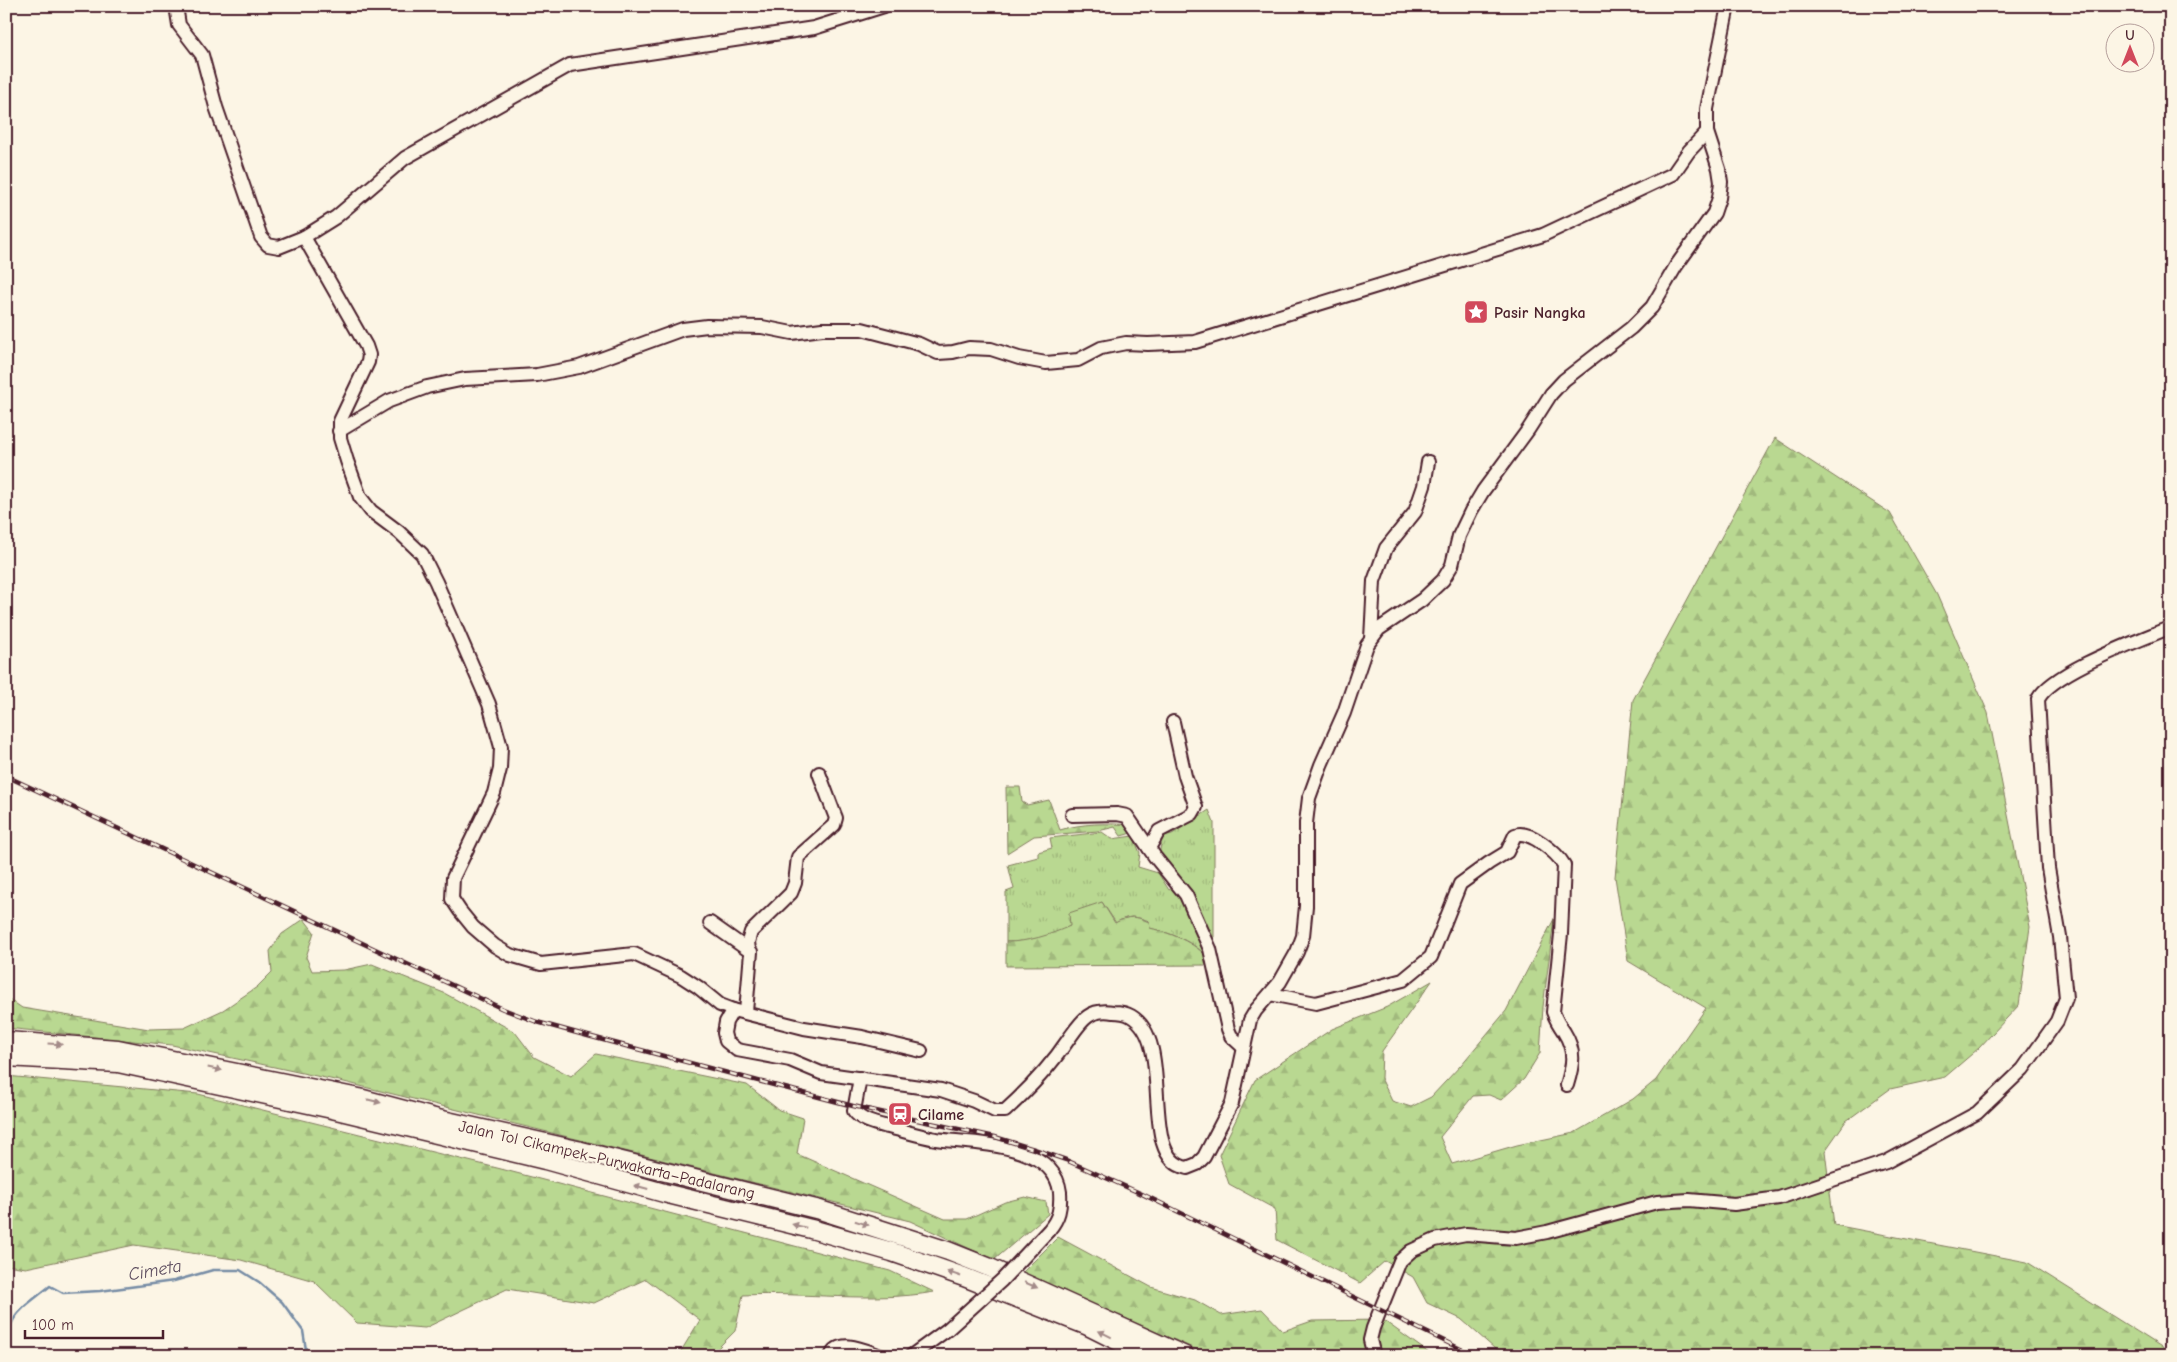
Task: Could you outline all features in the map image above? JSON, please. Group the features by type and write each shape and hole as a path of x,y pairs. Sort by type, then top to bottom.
{"highway":[{"name":"Jalan Tol Cikampek–Purwakarta–Padalarang","path":"6,1041 118,1049 360,1098 438,1119 586,1152 820,1210 938,1248 988,1267 1185,1356"},
{"name":"Jalan Tol Cikampek–Purwakarta–Padalarang","path":"6,1057 118,1063 332,1109 545,1160 664,1193 811,1229 892,1252 964,1277 1088,1326 1148,1356"}],"street":[{"path":"176,6 179,25 202,55 216,107 261,237 268,245 279,247 304,237 336,217 405,158 570,65 814,28 884,6"},
{"path":"733,1010 726,1022 724,1033 726,1041 737,1050 790,1060 821,1073 941,1090 974,1101 995,1112 1002,1112 1045,1073 1078,1026 1090,1015 1103,1010 1123,1013 1133,1017 1139,1023 1150,1042 1154,1056 1155,1080 1165,1149 1178,1166 1187,1168 1194,1166 1204,1157 1232,1103 1243,1047 1253,1015 1270,994 1298,952 1303,936 1306,906 1306,823 1311,788 1344,713 1367,645 1379,629 1422,600 1443,580 1452,565 1459,536 1471,511 1551,394 1564,380 1631,328 1652,307 1676,266 1714,213 1719,198 1721,182 1719,168 1707,132 1707,109 1728,6"},
{"path":"339,431 389,401 427,387 465,379 537,375 579,367 683,328 707,326 762,327 792,333 822,329 862,329 919,344 938,353 969,348 991,349 1019,358 1046,363 1078,360 1101,348 1126,343 1195,342 1544,235 1673,174 1689,151 1707,132"},
{"path":"304,237 366,346 369,355 362,375 340,421 339,431 360,497 371,511 412,543 422,554 489,704 501,747 500,769 494,793 453,878 452,898 460,912 473,927 495,946 510,955 541,964 575,962 628,954 638,955 681,976 720,1005 733,1010 804,1028 862,1037 921,1051"},
{"path":"1371,638 1374,581 1386,548 1415,512 1424,486 1428,462"},
{"path":"1374,1356 1370,1340 1373,1328 1400,1261 1411,1251 1436,1240 1466,1234 1516,1238 1547,1232 1657,1202 1689,1200 1734,1204 1779,1198 1886,1162 1977,1113 2023,1069 2057,1021 2066,998 2060,937 2048,868 2038,699 2042,691 2064,675 2171,627"},
{"path":"1149,848 1159,831 1188,817 1194,812 1196,806 1185,776 1173,722"},
{"path":"746,1012 751,960 748,942 751,932 794,888 798,857 834,825 836,818 819,773"},
{"path":"1072,815 1117,814 1127,816 1186,896 1210,949 1228,1029 1243,1047"},
{"path":"1270,994 1316,1003 1403,980 1431,957 1460,884 1489,862 1508,852 1515,835 1523,834 1536,839 1551,850 1564,865 1553,1012 1556,1022 1570,1043 1573,1052 1573,1068 1567,1085"},
{"path":"710,923 741,947 749,950"},
{"path":"860,1078 853,1106 854,1111 866,1120 934,1138 990,1145 1040,1159 1056,1176 1059,1184 1060,1213 1049,1230 1002,1280 948,1329 911,1356"},
{"path":"831,1356 836,1349 845,1345 881,1356"}],"green space":[{"path":"1775,438 1890,513 1937,595 1988,713 2030,927 2019,1005 1979,1048 1945,1077 1890,1089 1846,1121 1825,1151 1834,1225 2027,1262 2171,1353 2171,1356 1503,1356 1461,1319 1427,1303 1413,1277 1385,1261 1360,1283 1277,1240 1275,1209 1229,1184 1219,1155 1255,1080 1332,1029 1387,1007 1432,981 1382,1051 1381,1078 1392,1101 1411,1107 1431,1097 1461,1065 1506,1011 1554,919 1543,1007 1540,1053 1524,1079 1501,1100 1489,1095 1473,1096 1440,1137 1452,1164 1517,1145 1574,1133 1633,1099 1656,1080 1706,1008 1628,961 1615,877 1633,700"},
{"path":"1006,787 1020,787 1022,802 1027,805 1049,800 1060,830 1086,825 1113,824 1131,825 1135,832 1121,836 1115,827 1098,831 1034,836 1007,853"},
{"path":"1209,810 1214,823 1214,965 1194,945 1176,936 1149,928 1149,921 1132,917 1116,923 1102,902 1074,923 1056,933 1031,940 1006,942 1006,892 1014,889 1008,865 1038,857 1038,852 1052,848 1050,838 1102,832 1112,839 1133,836 1140,853 1138,867 1158,873 1169,890 1178,885 1159,854 1163,836 1172,834"},
{"path":"1102,902 1115,923 1128,918 1149,922 1150,928 1177,937 1201,951 1214,965 1006,966 1006,942 1047,935 1070,926 1069,913"},
{"path":"304,919 314,932 306,957 312,971 344,970 372,964 444,993 515,1032 534,1057 571,1076 596,1054 747,1085 779,1110 803,1118 797,1154 945,1219 967,1219 1005,1202 1025,1197 1046,1202 1048,1214 994,1260 910,1221 344,1082 172,1045 6,1028 6,997 22,1008 149,1029 184,1028 223,1010 257,987 272,972 270,951 282,934"},
{"path":"6,1076 198,1094 501,1169 890,1271 934,1292 887,1297 743,1295 735,1331 710,1356 678,1356 700,1320 646,1279 594,1303 507,1289 425,1328 357,1323 314,1281 241,1260 134,1245 26,1268 6,1265"},
{"path":"1058,1237 1151,1287 1195,1300 1221,1315 1262,1309 1283,1331 1312,1321 1383,1320 1433,1356 1211,1356 1022,1273"}],"waterway":[{"name":"Cimeta","path":"7,1356 7,1342 12,1322 23,1308 50,1286 63,1293 100,1291 174,1281 213,1270 240,1270 259,1282 282,1302 303,1331 307,1356"}],"railway":[{"path":"6,776 503,1009 537,1022 588,1036 853,1106 995,1137 1066,1160 1142,1194 1475,1356"}],"place":[{"name":"Pasir Nangka","path":"1476,312"},
{"name":"Cilame","path":"900,1114"}]}
